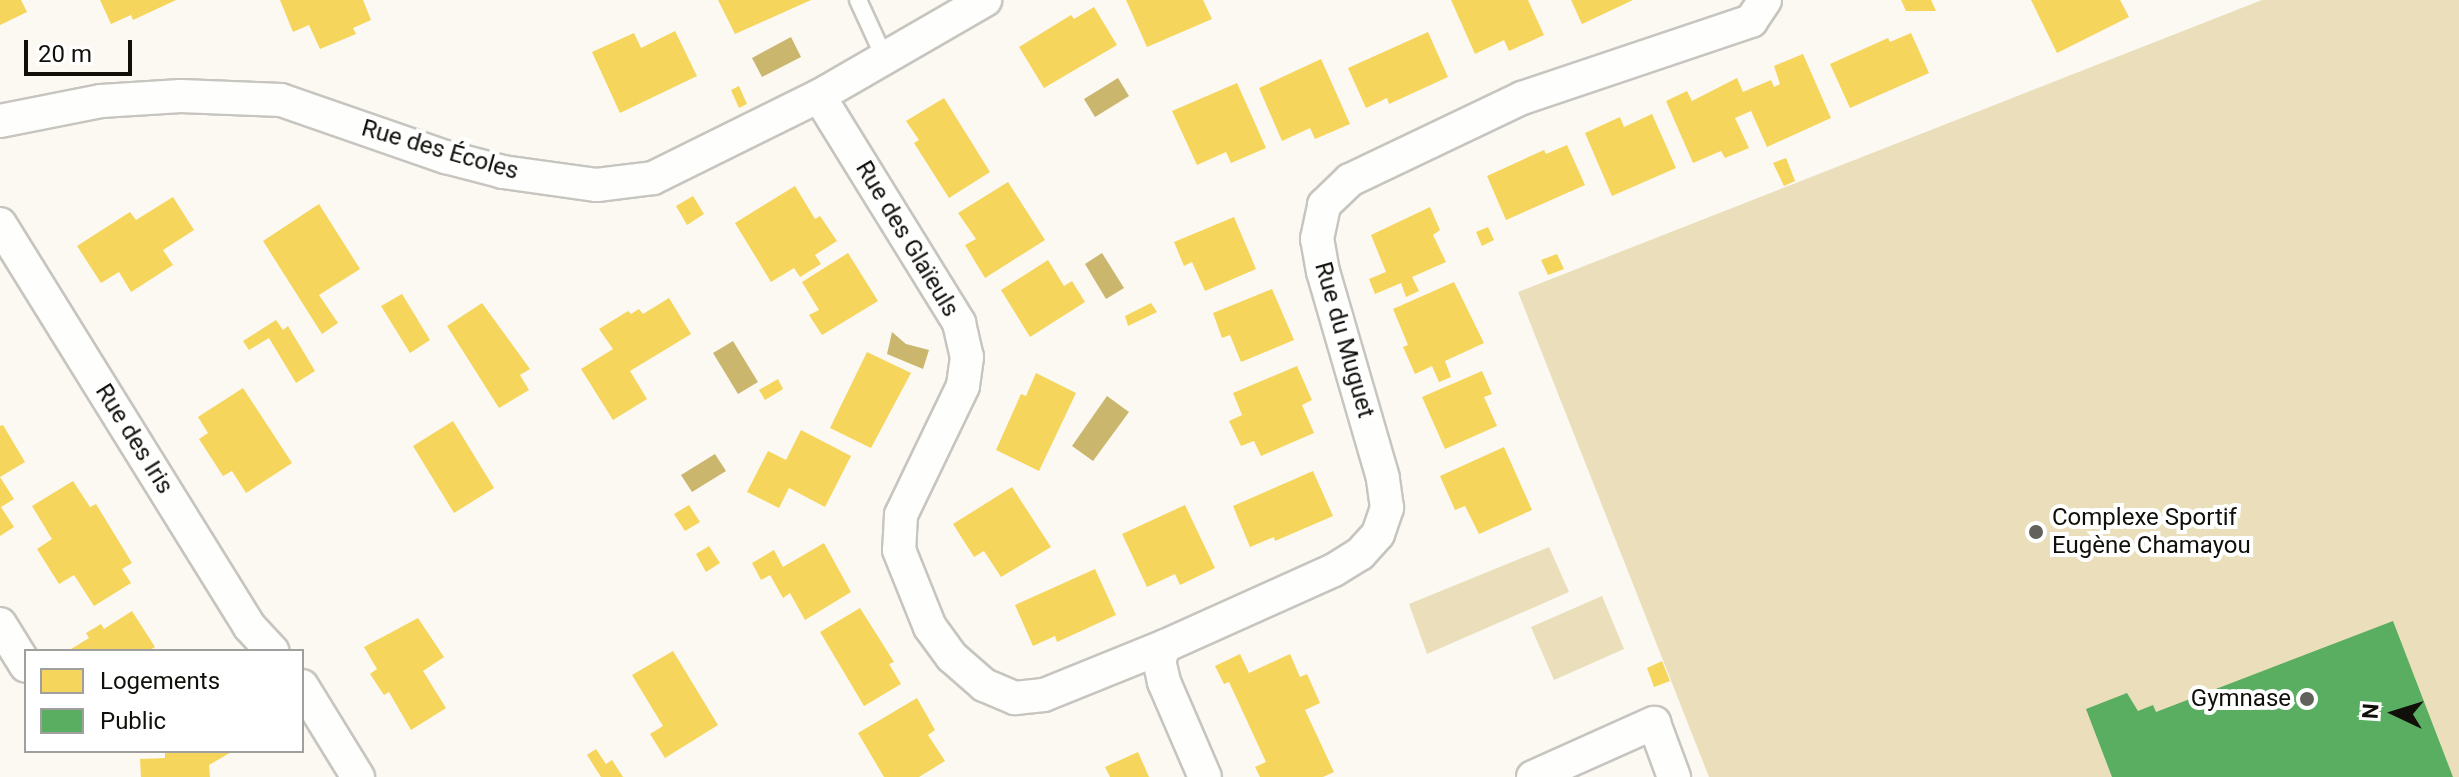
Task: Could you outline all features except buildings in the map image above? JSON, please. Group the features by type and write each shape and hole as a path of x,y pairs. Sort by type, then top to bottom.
{"street":[{"name":"Rue des Écoles","path":"0,121 101,101 181,96 281,100 446,157 503,172 597,185 653,178 819,96 985,0"},
{"name":"Rue du Muguet","path":"1165,646 1334,570 1360,554 1378,534 1387,508 1383,478 1323,272 1317,239 1324,205 1350,180 1522,98 1751,21 1765,0"},
{"name":"Rue des Glaïeuls","path":"819,96 959,323 967,357 963,386 901,515 899,550 930,627 952,657 984,685 1015,698 1044,695 1165,646"},
{"name":"Rue des Iris","path":"0,224 250,627 270,649"},
{"path":"0,624 24,663"},
{"path":"1165,646 1159,660 1164,682 1205,777"},
{"path":"304,689 358,777"},
{"path":"1533,777 1654,723 1674,777"}],"lane":[{"path":"858,0 885,59"}],"shaded area":[{"name":"Complexe Sportif Eugène Chamayou","path":"2262,0 2459,0 2459,777 1709,777 1518,292"},
{"path":"791,37 801,57 762,77 752,58"},
{"path":"1118,78 1129,96 1095,117 1084,99"},
{"path":"1102,253 1124,288 1106,299 1085,264"},
{"path":"892,332 906,344 929,350 923,369 887,354"},
{"path":"733,341 758,382 738,394 713,353"},
{"path":"1107,396 1129,412 1093,461 1072,446"},
{"path":"715,454 726,471 692,492 681,475"},
{"path":"1549,547 1569,592 1427,654 1409,604"},
{"path":"1602,596 1624,649 1554,680 1531,627"}],"place":[{"name":"Complexe Sportif Eugène Chamayou","path":"2036,532"},
{"name":"Gymnase","path":"2307,699"}]}
